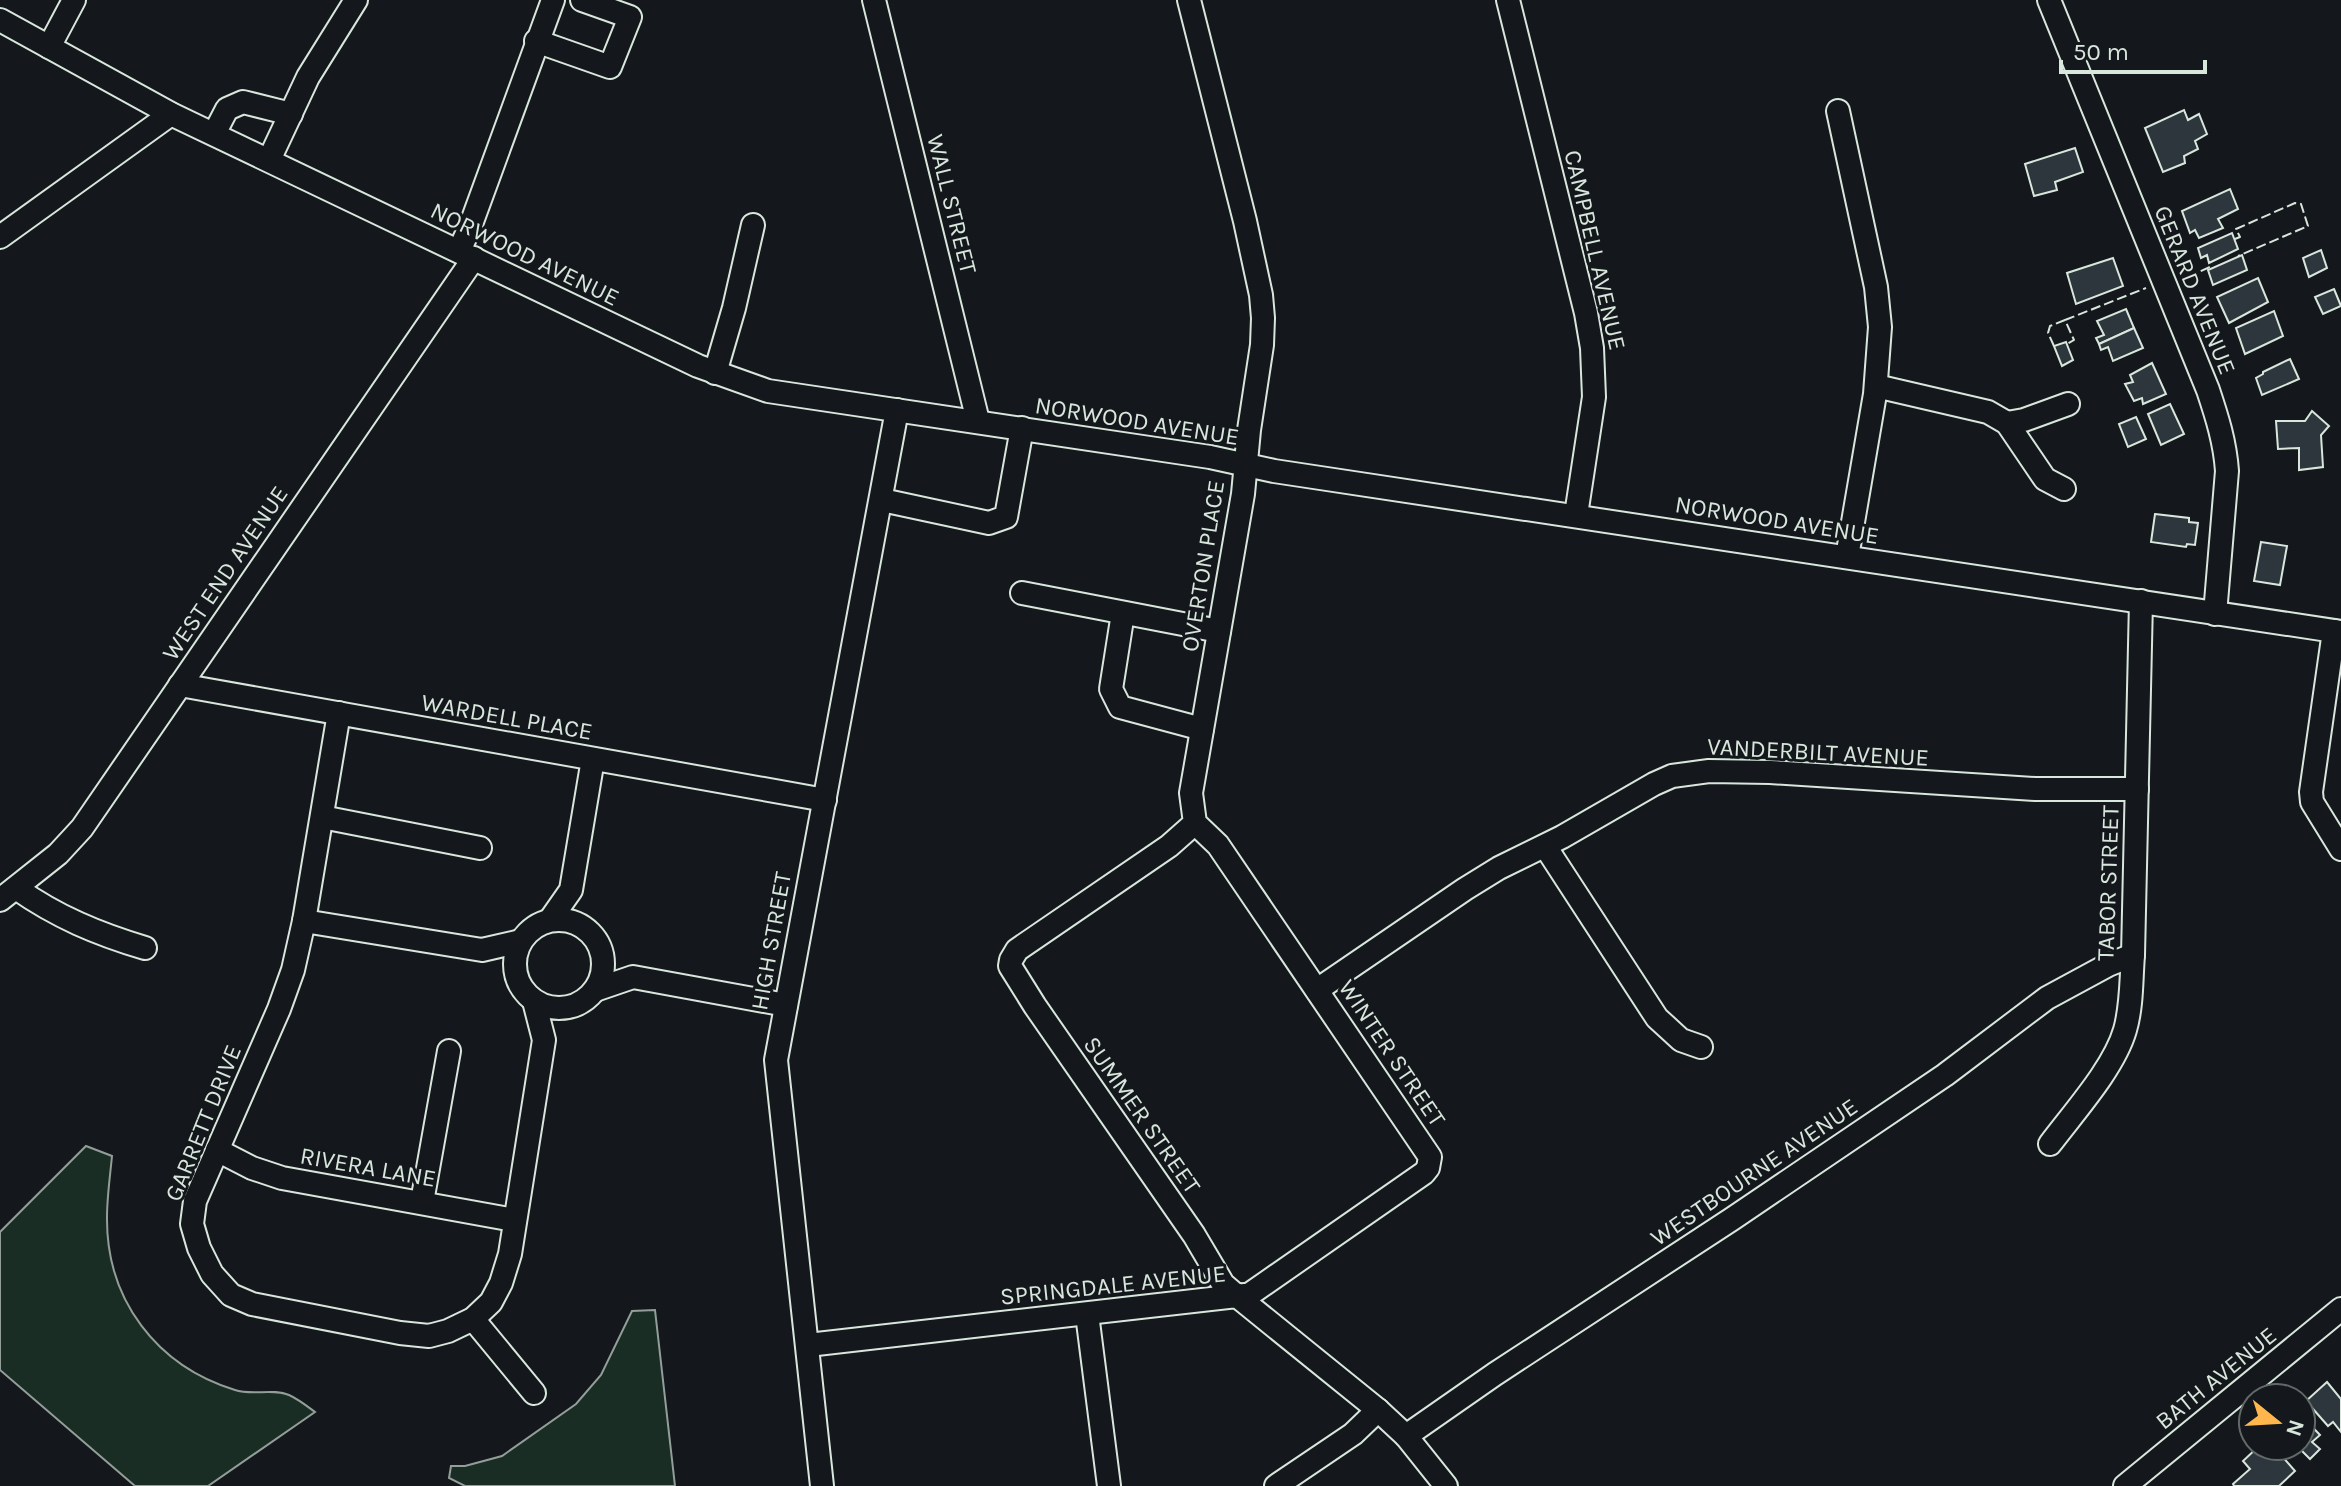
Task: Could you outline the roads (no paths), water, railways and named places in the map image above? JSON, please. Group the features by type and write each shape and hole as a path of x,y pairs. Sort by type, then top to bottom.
{"street":[{"path":"49,47 74,0"},
{"path":"269,160 308,77 356,0"},
{"name":"WEST END AVENUE","path":"8,894 58,854 82,828 466,254 470,227 553,0"},
{"path":"536,41 610,67 630,17 582,0"},
{"name":"WALL STREET","path":"874,0 978,421"},
{"name":"OVERTON PLACE","path":"1189,0 1261,295 1262,345 1243,494 1191,793 1195,823"},
{"name":"CAMPBELL AVENUE","path":"1508,0 1592,348 1594,397 1576,515"},
{"name":"GERARD AVENUE","path":"2049,0 2218,419 2227,471 2215,614"},
{"name":"NORWOOD AVENUE","path":"0,20 171,114 715,373 768,391 2337,632"},
{"path":"214,134 227,109 243,102 291,114"},
{"path":"1838,111 1876,287 1880,327 1876,386 1847,557"},
{"path":"0,237 171,114"},
{"path":"715,373 753,225"},
{"path":"1876,386 1988,412 2007,423 2045,479 2064,489"},
{"path":"2007,423 2068,404"},
{"name":"HIGH STREET","path":"822,1486 776,1060 897,410"},
{"path":"882,500 989,523 1006,517 1022,428"},
{"path":"1022,593 1219,631"},
{"name":"TABOR STREET","path":"2050,1144 2097,1082 2119,1045 2129,1009 2133,955 2141,601"},
{"path":"1123,613 1111,689 1120,707 1202,729"},
{"path":"2337,632 2311,792 2312,802 2341,849"},
{"name":"WARDELL PLACE","path":"180,685 825,800"},
{"name":"GARRETT DRIVE","path":"339,713 293,970 195,1201 192,1224 199,1248 212,1274 231,1295 252,1304 429,1336 473,1319 491,1302 510,1254 544,1040 534,1001 525,994 515,974 482,950"},
{"path":"550,920 571,890 593,759"},
{"name":"VANDERBILT AVENUE","path":"1317,990 1499,868 1672,776 1699,771 1770,772 2035,789 2137,789"},
{"path":"322,817 480,848"},
{"name":"SUMMER STREET","path":"1195,823 1169,846 1017,950 1010,966 1194,1235 1223,1284 1237,1296"},
{"name":"WINTER STREET","path":"1195,823 1218,845 1430,1157 1424,1173 1250,1294 1237,1296"},
{"path":"1545,846 1657,1018 1681,1040 1701,1047"},
{"path":"571,890 583,927 598,943 602,954 601,979 595,990"},
{"path":"8,894 105,936 145,948"},
{"path":"515,974 514,963 521,941 539,924 562,920 583,927"},
{"path":"304,921 482,950 521,941"},
{"path":"602,954 633,977 786,1005"},
{"name":"WESTBOURNE AVENUE","path":"1406,1436 1945,1075 2047,998 2133,955"},
{"name":"GARRETT DRIVE","path":"544,1040 569,1008 579,1004 595,990 633,977"},
{"path":"534,1001 545,1007 569,1008"},
{"path":"422,1202 449,1051"},
{"name":"RIVERA LANE","path":"217,1150 252,1168 282,1178 514,1220"},
{"name":"SPRINGDALE AVENUE","path":"808,1345 1237,1296 1378,1410 1406,1436 1446,1486"},
{"name":"BATH AVENUE","path":"2125,1486 2341,1309"},
{"path":"1087,1314 1109,1486"},
{"path":"473,1319 534,1393"},
{"path":"1276,1486 1353,1434 1378,1410"}]}
